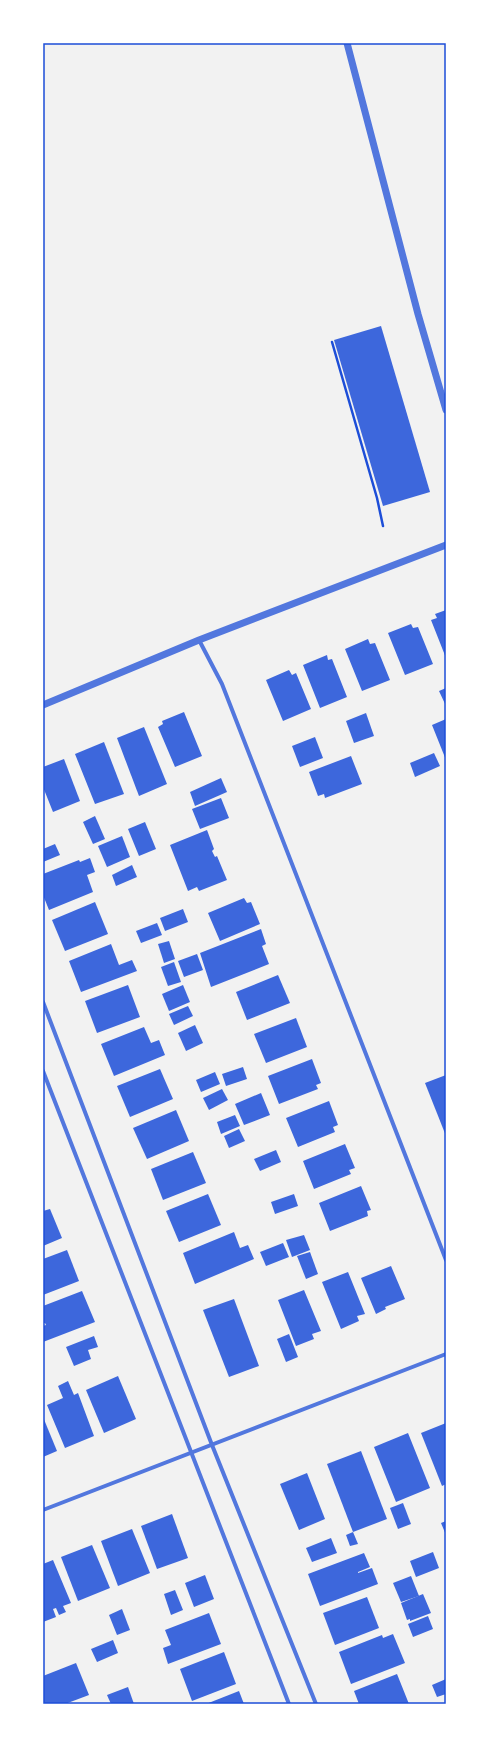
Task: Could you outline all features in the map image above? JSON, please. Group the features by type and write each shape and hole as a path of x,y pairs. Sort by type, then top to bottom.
{"street":[{"path":"347,43 418,314 446,410"},
{"path":"43,705 199,640 446,545"},
{"path":"199,640 222,684 446,1260"},
{"path":"43,1002 212,1445 316,1704"},
{"path":"43,1070 288,1704"},
{"path":"43,1510 446,1354"}],"path":[{"path":"332,342 378,498 383,526"}],"building":[{"path":"381,326 430,492 383,506 334,340"},
{"path":"446,610 446,658 431,620 437,618 435,614"},
{"path":"411,624 413,628 418,627 433,664 405,675 388,633"},
{"path":"368,639 370,644 375,643 390,680 362,691 345,649"},
{"path":"327,655 328,660 332,659 347,697 320,708 303,665"},
{"path":"289,670 292,675 296,673 311,709 283,721 266,680"},
{"path":"446,688 446,706 439,691"},
{"path":"184,712 202,756 175,767 158,727 163,724 162,721"},
{"path":"366,713 374,736 354,743 346,721"},
{"path":"446,719 446,760 432,725"},
{"path":"144,727 167,784 139,796 117,738"},
{"path":"315,737 323,758 300,767 292,746"},
{"path":"104,742 124,794 95,804 75,754"},
{"path":"434,753 440,766 415,777 410,763"},
{"path":"351,756 362,784 325,798 324,794 318,796 309,772"},
{"path":"64,759 80,801 53,812 43,787 43,767"},
{"path":"221,778 227,792 195,806 190,792"},
{"path":"221,798 229,818 200,829 192,809"},
{"path":"95,816 105,839 93,844 83,822"},
{"path":"145,822 156,849 139,856 128,829"},
{"path":"207,830 214,849 212,851 215,857 217,856 227,880 199,891 197,887 188,891 170,845"},
{"path":"122,836 130,857 107,867 98,846"},
{"path":"55,844 60,855 43,862 43,849"},
{"path":"90,858 95,872 87,875 93,892 49,910 43,895 43,874 79,860 80,862"},
{"path":"132,865 137,877 116,886 112,875"},
{"path":"244,898 247,903 251,902 260,924 220,941 208,913"},
{"path":"95,902 108,934 65,951 52,920"},
{"path":"183,909 188,922 165,931 160,918"},
{"path":"157,923 162,935 141,943 136,931"},
{"path":"261,929 266,944 262,946 269,964 211,987 200,953"},
{"path":"169,941 175,959 164,963 158,944"},
{"path":"111,944 119,965 132,960 137,971 81,992 69,961"},
{"path":"197,954 203,970 184,977 178,961"},
{"path":"174,962 181,982 168,986 161,967"},
{"path":"278,975 290,1003 247,1020 236,992"},
{"path":"128,985 140,1017 97,1033 85,1001"},
{"path":"183,985 190,1002 169,1011 162,994"},
{"path":"188,1006 193,1016 174,1025 169,1014"},
{"path":"296,1018 307,1047 266,1063 254,1034"},
{"path":"195,1025 203,1043 186,1051 178,1033"},
{"path":"144,1027 151,1043 159,1040 165,1055 114,1076 101,1044"},
{"path":"312,1059 321,1083 316,1085 318,1089 279,1104 268,1076"},
{"path":"243,1067 247,1079 226,1086 222,1074"},
{"path":"160,1069 173,1099 130,1117 117,1086"},
{"path":"215,1072 220,1084 201,1092 196,1080"},
{"path":"446,1075 446,1136 425,1083"},
{"path":"222,1089 228,1100 209,1110 203,1098"},
{"path":"261,1093 270,1115 244,1125 235,1104"},
{"path":"329,1101 338,1125 333,1127 335,1132 298,1147 286,1118"},
{"path":"176,1110 189,1141 147,1159 133,1128"},
{"path":"235,1115 240,1126 221,1134 217,1122"},
{"path":"239,1129 245,1141 229,1148 224,1136"},
{"path":"345,1144 355,1168 349,1170 351,1174 314,1189 303,1161"},
{"path":"276,1150 281,1162 260,1171 254,1159"},
{"path":"193,1152 206,1183 163,1200 151,1169"},
{"path":"361,1186 371,1210 367,1211 368,1216 330,1231 319,1203"},
{"path":"208,1194 221,1225 179,1242 166,1211"},
{"path":"294,1194 298,1206 275,1214 271,1202"},
{"path":"50,1209 62,1238 43,1246 43,1211"},
{"path":"234,1232 240,1248 248,1245 254,1259 195,1284 183,1253"},
{"path":"304,1235 310,1250 292,1257 286,1240"},
{"path":"283,1243 289,1257 266,1266 260,1252"},
{"path":"67,1250 79,1281 43,1295 43,1259"},
{"path":"310,1252 318,1274 306,1279 297,1256"},
{"path":"391,1266 405,1299 385,1307 386,1309 376,1314 361,1278"},
{"path":"348,1272 365,1314 357,1316 359,1321 341,1329 322,1282"},
{"path":"304,1290 321,1331 312,1334 314,1339 296,1346 278,1300"},
{"path":"82,1291 95,1322 43,1342 43,1326 46,1325 43,1323 43,1306"},
{"path":"234,1299 259,1366 229,1377 203,1310"},
{"path":"289,1334 298,1357 286,1362 277,1339"},
{"path":"94,1336 98,1347 88,1350 91,1359 74,1366 66,1347"},
{"path":"118,1376 136,1419 104,1433 86,1390"},
{"path":"68,1381 74,1395 78,1393 94,1436 65,1448 47,1405 63,1398 58,1386"},
{"path":"43,1417 57,1451 43,1457"},
{"path":"446,1423 446,1484 442,1486 421,1433"},
{"path":"408,1433 430,1488 396,1502 374,1447"},
{"path":"361,1451 387,1519 353,1532 327,1464"},
{"path":"307,1473 325,1519 299,1530 280,1484"},
{"path":"403,1503 411,1524 398,1529 390,1508"},
{"path":"172,1514 188,1558 157,1569 141,1526"},
{"path":"446,1521 446,1535 441,1523"},
{"path":"132,1529 150,1573 118,1586 101,1541"},
{"path":"353,1532 358,1544 350,1546 346,1535"},
{"path":"331,1538 337,1553 312,1562 306,1548"},
{"path":"92,1545 110,1588 78,1601 61,1557"},
{"path":"433,1552 439,1568 416,1577 410,1561"},
{"path":"364,1553 370,1567 358,1573 372,1568 378,1584 320,1606 308,1574"},
{"path":"53,1560 71,1603 63,1606 66,1612 59,1615 56,1608 53,1609 56,1617 43,1622 43,1564"},
{"path":"205,1575 214,1599 194,1607 185,1583"},
{"path":"411,1576 419,1596 401,1602 393,1583"},
{"path":"175,1590 183,1610 171,1615 164,1594"},
{"path":"423,1594 431,1613 410,1621 410,1619 407,1620 401,1603"},
{"path":"367,1597 379,1628 335,1645 323,1613"},
{"path":"122,1609 130,1630 117,1635 109,1615"},
{"path":"209,1613 221,1644 168,1664 163,1648 171,1645 165,1630"},
{"path":"428,1616 433,1629 413,1637 408,1624"},
{"path":"393,1634 405,1663 351,1684 339,1652 382,1635 383,1638"},
{"path":"113,1640 118,1653 97,1662 91,1649"},
{"path":"224,1652 236,1684 192,1701 180,1669"},
{"path":"76,1663 89,1695 65,1704 43,1704 43,1676"},
{"path":"397,1674 409,1704 359,1704 354,1691"},
{"path":"446,1679 446,1694 437,1697 432,1685"},
{"path":"128,1687 134,1704 111,1704 107,1695"},
{"path":"239,1691 244,1704 206,1704"}]}
